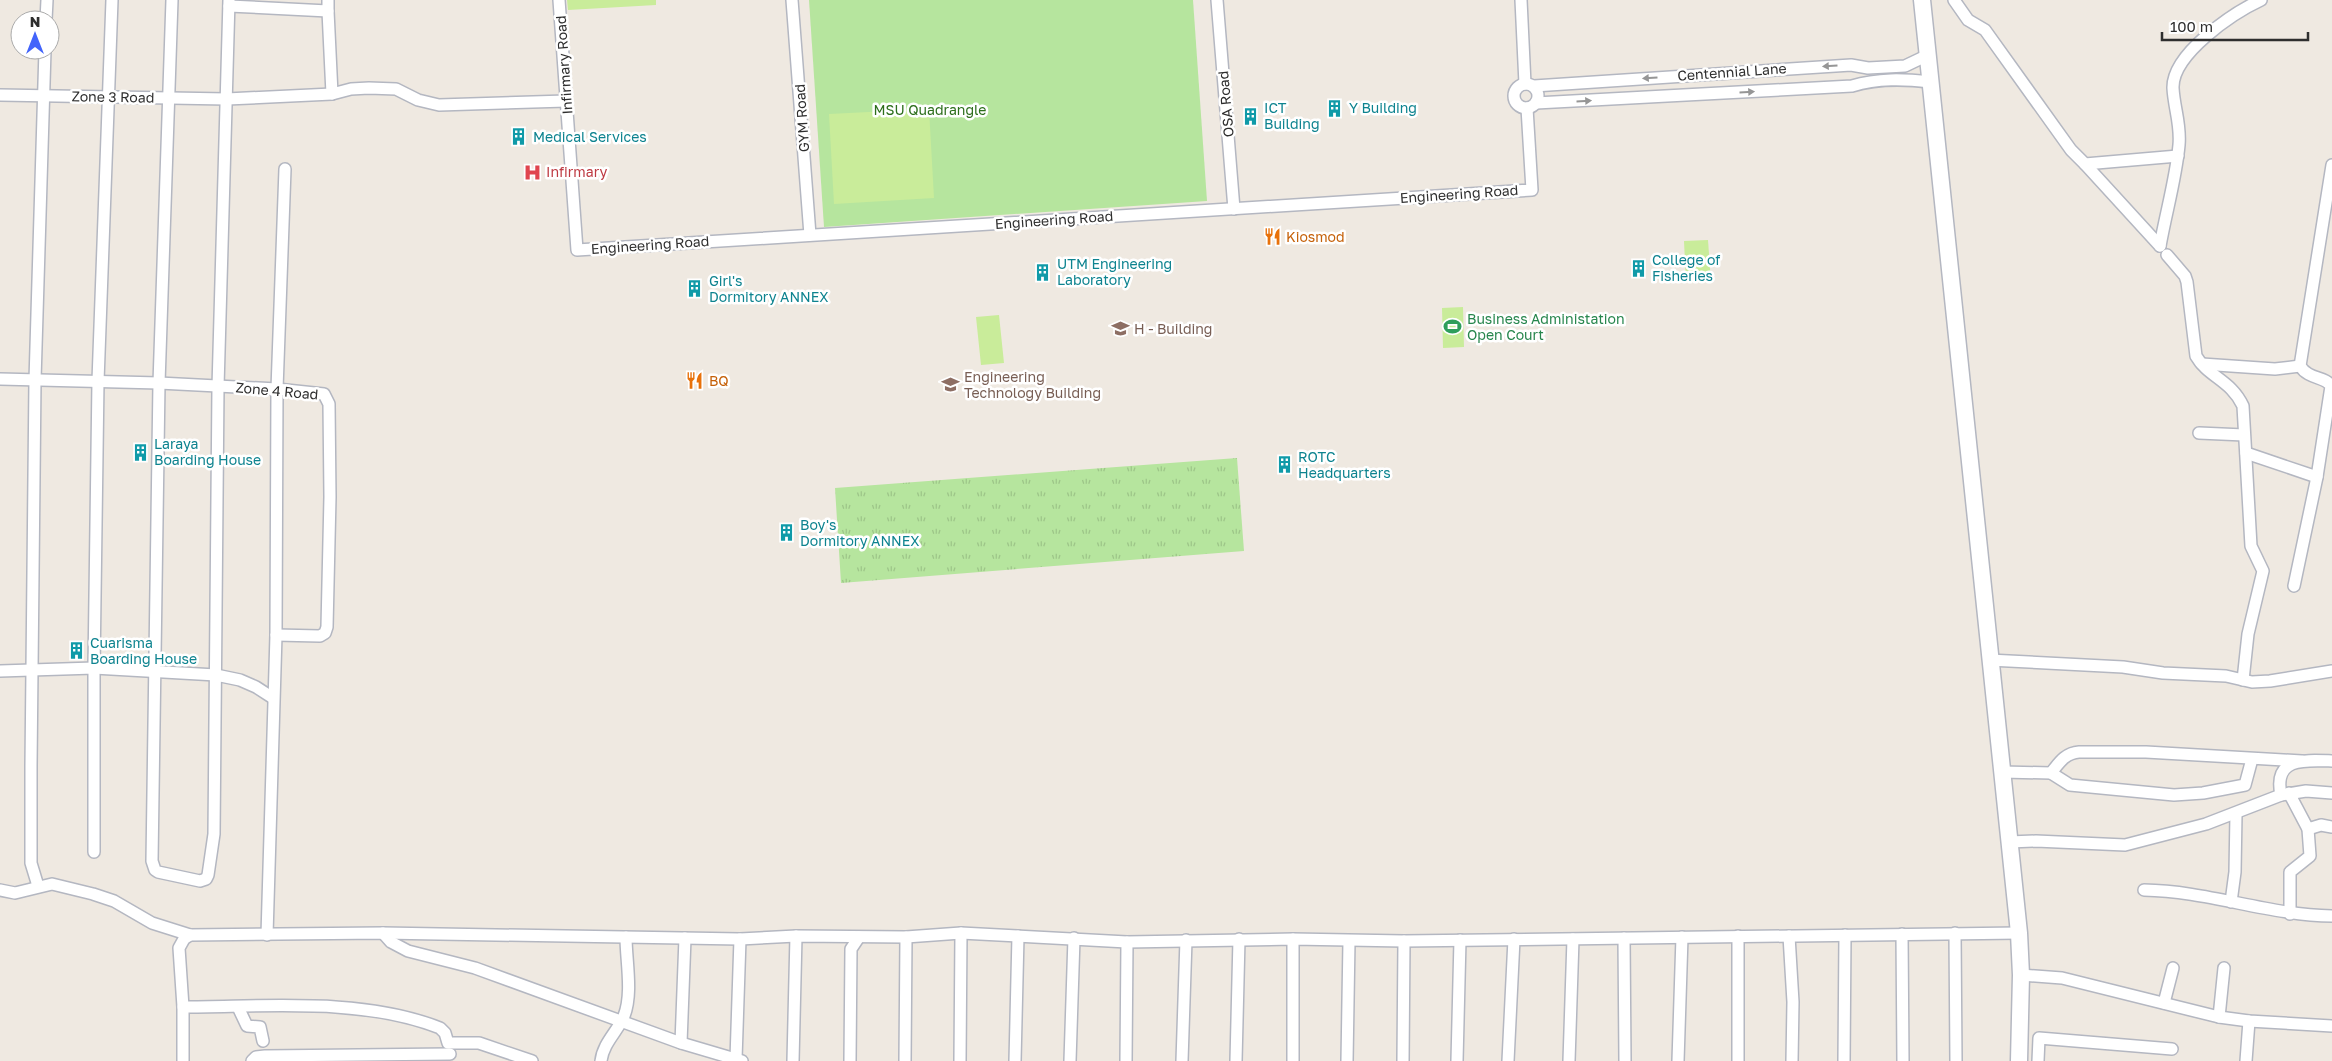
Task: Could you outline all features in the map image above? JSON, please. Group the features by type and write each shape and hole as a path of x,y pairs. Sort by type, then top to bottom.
{"street":[{"path":"94,852 94,668 98,381 112,0"},
{"path":"172,0 160,384 152,866 158,872 200,881 206,879 208,875 214,834 218,387 229,3 328,6 332,94"},
{"name":"Infirmary Road","path":"559,0 577,250"},
{"name":"GYM Road","path":"792,0 810,235"},
{"name":"OSA Road","path":"1218,0 1234,209"},
{"path":"1522,0 1529,85 1538,96 1532,106 1518,105 1514,99 1516,88 1529,85"},
{"path":"1922,0 1950,253 1989,660 2019,932 2024,1060"},
{"path":"1954,0 1968,20 1985,30 2070,150 2160,246 2178,156 2180,122 2173,86 2176,74 2204,37 2225,20 2261,0"},
{"name":"Centennial Lane","path":"1529,85 1790,68 1850,65 1905,66 1928,55"},
{"path":"38,886 31,864 32,670 35,380 45,60"},
{"path":"1850,65 1852,86"},
{"path":"1905,66 1905,79"},
{"path":"1883,67 1884,80"},
{"path":"1790,68 1792,89"},
{"path":"1704,74 1704,94"},
{"path":"1624,79 1626,98"},
{"name":"Centennial Lane","path":"1532,106 1626,98 1852,86 1869,80 1905,79 1930,82"},
{"name":"Zone 3 Road","path":"0,95 227,99 332,94 359,88 391,88 418,100 451,106 566,101"},
{"name":"Engineering Road","path":"577,250 1532,190 1532,106"},
{"path":"2084,164 2178,156"},
{"path":"2294,586 2317,477 2331,386 2329,382 2308,376 2300,366 2332,165"},
{"path":"266,935 276,635 277,389 285,169"},
{"path":"2167,255 2185,276 2187,282 2196,356 2200,364 2221,379 2238,395 2243,406 2247,504 2251,546 2262,571 2248,634 2244,680"},
{"path":"2200,364 2275,369 2300,366"},
{"name":"Zone 4 Road","path":"0,379 98,381 277,389 319,392 328,398 330,497 329,608 325,633 320,636 276,635"},
{"path":"2199,433 2244,435"},
{"path":"2246,453 2317,477"},
{"path":"1989,660 2124,667 2163,673 2207,674 2252,682 2332,671"},
{"path":"0,671 94,668 216,675 240,680 256,687 273,698"},
{"path":"2051,773 2071,753 2079,752 2146,752 2252,759 2332,761"},
{"path":"2002,772 2051,773 2070,785 2174,795 2203,793 2245,785 2252,759"},
{"path":"2290,914 2289,876 2290,872 2310,856 2308,829 2279,785 2281,774 2292,763 2302,760"},
{"path":"2010,842 2036,841 2125,845 2206,824 2285,794 2306,790 2332,793"},
{"path":"2231,902 2237,847 2236,814"},
{"path":"2308,829 2320,825 2332,826"},
{"path":"0,890 15,894 38,886 52,884 114,901 152,923 190,935 384,933 740,939 796,936 906,937 962,934 1127,942 1239,939 1349,941 1514,940 2019,932"},
{"path":"2144,890 2176,892 2290,914 2332,916"},
{"path":"384,933 396,945 408,951 475,968 681,1043 739,1060 740,939"},
{"path":"1955,933 1956,1061"},
{"path":"960,1061 962,934"},
{"path":"1902,934 1903,1061"},
{"path":"183,1061 183,1007 179,948 184,939 190,935"},
{"path":"1844,1061 1845,935"},
{"path":"793,1061 796,936"},
{"path":"1015,1061 1018,936"},
{"path":"1738,936 1738,1061"},
{"path":"1789,936 1793,1002 1792,1061"},
{"path":"601,1061 606,1045 622,1020 626,1003 626,937"},
{"path":"842,937 851,950"},
{"path":"850,1061 851,950 859,937"},
{"path":"906,937 906,1061"},
{"path":"1678,1061 1682,937"},
{"path":"681,1043 685,938"},
{"path":"1070,1061 1074,938"},
{"path":"1624,938 1625,1061"},
{"path":"1236,1061 1239,939"},
{"path":"1293,939 1293,1061"},
{"path":"1568,1061 1573,939"},
{"path":"1182,1061 1186,940"},
{"path":"1457,1061 1460,940"},
{"path":"1508,1061 1514,940"},
{"path":"1347,1061 1349,941"},
{"path":"1403,1061 1404,941"},
{"path":"1126,1061 1127,942"},
{"path":"2164,1003 2173,968"},
{"path":"2219,1017 2224,968"},
{"path":"2021,975 2062,978 2219,1017 2249,1021 2332,1026"},
{"path":"183,1007 315,1007 384,1012 440,1028 445,1033 449,1053"},
{"path":"238,1007 247,1026 260,1026 263,1041"},
{"path":"2246,1061 2249,1021"},
{"path":"2038,1061 2040,1038 2172,1049"},
{"path":"252,1061 256,1057 265,1056 449,1053 479,1043 532,1061"}],"green space":[{"path":"567,0 656,0 656,5 568,10"},
{"name":"MSU Quadrangle","path":"809,0 1193,0 1207,201 824,227"},
{"path":"929,109 934,198 834,204 829,114"},
{"path":"1708,240 1711,282 1686,283 1684,241"},
{"name":"Business Administation Open Court","path":"1463,307 1464,347 1443,348 1442,308"},
{"path":"999,315 1004,363 981,365 976,317"},
{"path":"1237,458 1244,551 841,583 835,488"}],"place":[{"name":"Y Building","path":"1335,108"},
{"name":"ICT Building","path":"1250,116"},
{"name":"Medical Services","path":"519,137"},
{"name":"Infirmary","path":"532,172"},
{"name":"Kiosmod","path":"1272,237"},
{"name":"College of Fisheries","path":"1638,268"},
{"name":"UTM Engineering Laboratory","path":"1043,272"},
{"name":"Girl's Dormitory ANNEX","path":"695,289"},
{"name":"Business Administation Open Court","path":"1453,327"},
{"name":"H - Building","path":"1120,329"},
{"name":"BQ","path":"695,381"},
{"name":"Engineering Technology Building","path":"950,385"},
{"name":"Laraya Boarding House","path":"140,452"},
{"name":"ROTC Headquarters","path":"1284,465"},
{"name":"Boy's Dormitory ANNEX","path":"786,533"},
{"name":"Cuarisma Boarding House","path":"76,651"}]}
